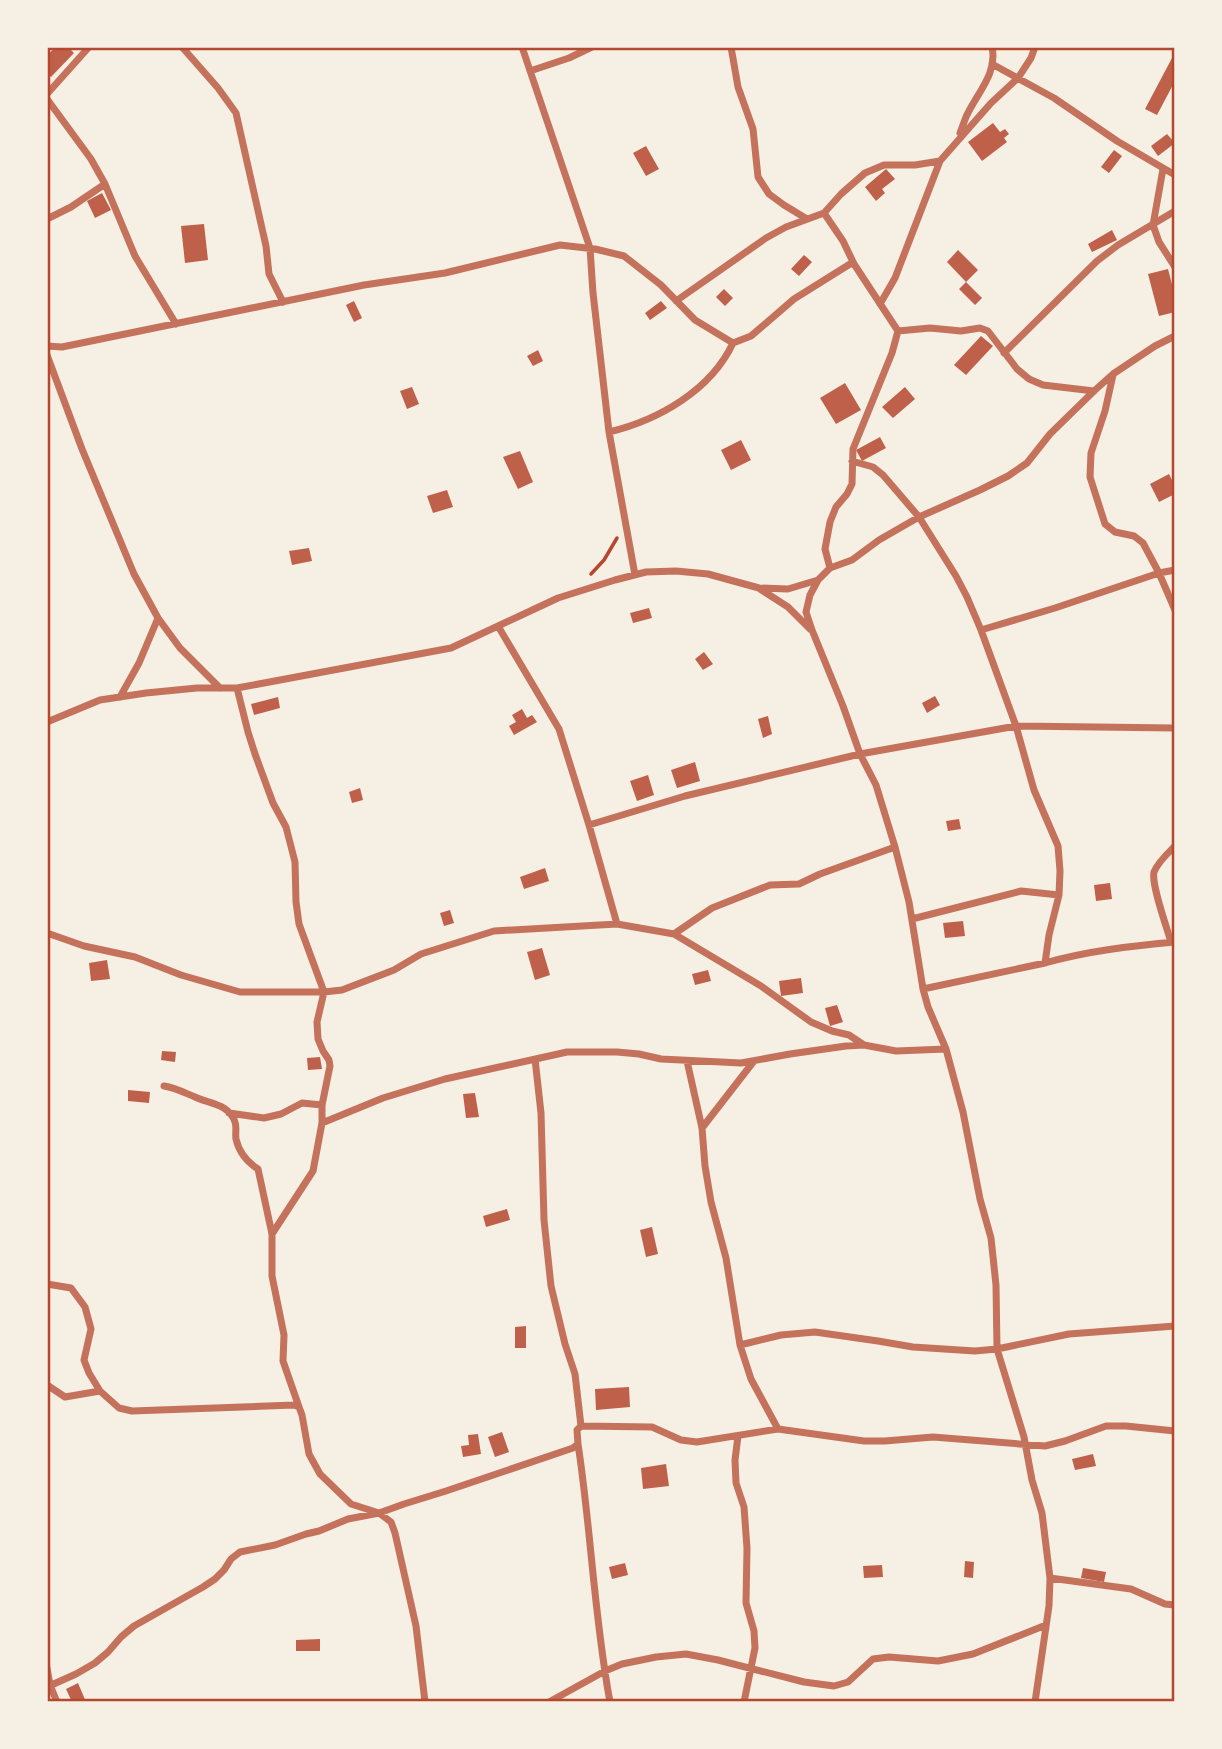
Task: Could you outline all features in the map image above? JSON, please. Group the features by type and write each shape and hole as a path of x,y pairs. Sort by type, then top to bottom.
{"street":[{"path":"89,47 47,96 106,184 135,256 176,324"},
{"path":"182,47 236,113 266,246 269,274 283,302"},
{"path":"522,47 590,248 609,432 635,575"},
{"path":"530,71 592,47"},
{"path":"731,47 738,88 753,129 758,177 769,194 807,219"},
{"path":"958,138 966,116 988,80 992,47"},
{"path":"880,304 895,278 940,161 958,138 1018,78 1035,47"},
{"path":"992,64 1054,99 1116,141 1175,175"},
{"path":"676,301 766,238 824,213 865,173 884,165 915,165 940,161"},
{"path":"1163,169 1153,225 1159,242 1175,267"},
{"path":"47,219 106,184"},
{"path":"1004,353 1097,261 1118,244 1175,211"},
{"path":"824,213 898,331 892,353 853,449 852,484 836,507 830,522 825,549 830,568"},
{"path":"47,346 62,347 363,285 445,273 561,246 590,248 624,256 661,285 695,320 733,342 751,336 794,299 854,264"},
{"path":"898,331 930,328 961,331 980,328 988,331 1017,369 1029,379 1043,385 1094,391"},
{"path":"1035,1702 1049,1606 1050,1578 1042,1513 997,1349 996,1285 991,1238 946,1049 923,989 912,919 895,847 876,785 860,754 806,611 818,580 830,568 852,560 879,540 919,517 1008,476 1027,463 1050,434 1113,374 1175,336"},
{"path":"609,432 629,427 677,405 704,383 726,359 733,342"},
{"path":"47,355 82,449 134,574 158,618 180,648 220,688"},
{"path":"1113,374 1105,411 1091,453 1090,477 1105,524 1115,533 1134,536 1143,543 1175,610"},
{"path":"852,461 873,467 883,475 919,517 956,576 981,630 1016,726 1034,790 1058,846 1059,895 1045,963"},
{"path":"981,630 1175,570"},
{"path":"47,722 100,700 146,693 237,688 451,648 558,598 646,572 708,574 759,588 788,589 818,580"},
{"path":"759,588 788,607 812,630"},
{"path":"120,697 139,663 158,618"},
{"path":"498,626 559,729 617,924"},
{"path":"237,688 248,732 273,803 286,827 295,862 299,924 324,992 317,1022 318,1039 330,1066 313,1171 272,1234"},
{"path":"589,825 685,796 860,754 1016,726 1175,729"},
{"path":"923,989 1062,958 1173,942 1155,889 1154,873 1163,858 1175,846"},
{"path":"674,934 712,908 770,885 799,884 895,847"},
{"path":"912,919 1021,891 1059,895"},
{"path":"47,933 84,946 135,957 181,975 240,992 324,992 342,990 394,970 421,954 494,931 617,924 674,934 761,986 811,1022 849,1035 864,1045"},
{"path":"322,1123 383,1098 445,1079 567,1052 617,1052 661,1059 741,1063 819,1049 864,1045 896,1051 946,1049"},
{"path":"535,1059 541,1113 544,1220 551,1286 575,1374 581,1426"},
{"path":"687,1061 702,1128 711,1202 726,1258 740,1345 751,1378 778,1430"},
{"path":"702,1128 754,1062"},
{"path":"164,1086 177,1088 198,1099 223,1107 235,1122 236,1138 241,1152 249,1164 258,1169 272,1234 272,1276 284,1335 284,1361 302,1415 309,1454 320,1475 351,1504 379,1513 391,1522 399,1546 417,1635 425,1702"},
{"path":"228,1112 264,1118 281,1114 302,1103 322,1105"},
{"path":"47,1284 71,1288 85,1307 91,1329 84,1360 100,1391 119,1408 132,1411 294,1405 299,1407"},
{"path":"740,1345 781,1335 815,1332 913,1347 997,1349 1069,1334 1175,1326"},
{"path":"47,1385 65,1397 100,1391"},
{"path":"610,1702 578,1444 577,1430 581,1426 652,1427 681,1440 697,1442 778,1430 864,1441 933,1437 1045,1446 1105,1426 1175,1431"},
{"path":"738,1436 736,1483 744,1507 747,1548 746,1603 754,1632 755,1648 744,1702"},
{"path":"49,1686 95,1662 134,1626 215,1579 240,1552 275,1545 348,1519 379,1513 573,1448 578,1444"},
{"path":"1050,1578 1131,1589 1165,1604 1175,1605"},
{"path":"549,1702 605,1671 622,1664 656,1657 686,1654 804,1682 834,1686 848,1682 873,1660 889,1657 937,1661 973,1654 1046,1625"},
{"path":"47,1668 49,1686 57,1702"}],"path":[{"path":"575,592 604,560 625,524"}],"building":[{"path":"56,47 68,47 74,53 51,77 47,73 47,55"},
{"path":"1172,58 1175,60 1175,81 1157,115 1145,109"},
{"path":"993,123 1000,132 1005,129 1009,134 1004,138 1007,142 982,161 968,142"},
{"path":"1167,134 1175,143 1158,156 1151,146"},
{"path":"646,146 659,169 646,176 633,153"},
{"path":"1114,150 1122,156 1109,173 1101,167"},
{"path":"886,169 895,179 882,189 885,193 876,201 865,187"},
{"path":"102,193 111,210 95,218 87,201"},
{"path":"204,224 208,260 185,263 181,226"},
{"path":"1112,230 1117,240 1092,252 1088,244"},
{"path":"958,250 978,270 966,282 947,262"},
{"path":"804,255 812,262 799,276 791,269"},
{"path":"1168,269 1175,296 1175,312 1159,316 1148,274"},
{"path":"966,282 982,298 975,305 959,289"},
{"path":"724,289 733,298 725,306 716,297"},
{"path":"354,301 362,318 354,322 346,305"},
{"path":"661,301 667,308 650,320 645,313"},
{"path":"981,336 993,346 966,375 954,365"},
{"path":"538,350 543,361 533,366 527,356"},
{"path":"845,383 861,410 836,424 820,398"},
{"path":"412,387 419,404 407,409 400,391"},
{"path":"905,387 915,399 893,418 882,407"},
{"path":"880,437 886,448 862,461 856,450"},
{"path":"741,440 751,460 731,470 721,450"},
{"path":"520,451 533,482 518,489 503,457"},
{"path":"1169,474 1175,486 1175,494 1159,502 1150,484"},
{"path":"447,490 453,507 433,513 427,496"},
{"path":"309,548 312,561 292,565 289,551"},
{"path":"649,608 652,618 633,623 630,613"},
{"path":"704,652 713,664 703,670 695,659"},
{"path":"935,696 940,705 927,713 922,703"},
{"path":"278,697 280,708 254,715 251,704"},
{"path":"522,709 527,718 532,715 537,722 514,735 509,726 516,722 512,715"},
{"path":"768,716 772,734 763,738 758,719"},
{"path":"695,762 700,781 677,788 671,770"},
{"path":"648,775 654,795 637,801 630,781"},
{"path":"360,788 363,800 352,803 349,792"},
{"path":"959,819 961,829 948,831 946,821"},
{"path":"545,868 549,881 524,889 520,877"},
{"path":"1110,883 1112,899 1096,901 1094,885"},
{"path":"450,910 454,923 444,926 440,913"},
{"path":"963,921 965,936 945,938 943,923"},
{"path":"542,948 550,975 535,980 527,952"},
{"path":"107,960 110,979 91,981 89,963"},
{"path":"708,970 711,981 695,985 692,974"},
{"path":"801,978 803,993 781,996 779,981"},
{"path":"837,1005 843,1022 830,1026 825,1008"},
{"path":"162,1051 176,1052 175,1062 161,1060"},
{"path":"320,1057 322,1069 308,1070 307,1058"},
{"path":"128,1090 150,1092 149,1103 128,1101"},
{"path":"475,1093 479,1117 466,1118 463,1094"},
{"path":"507,1209 510,1220 486,1227 483,1216"},
{"path":"652,1227 658,1254 646,1257 640,1230"},
{"path":"526,1326 526,1348 515,1348 515,1327"},
{"path":"629,1387 630,1407 596,1410 595,1389"},
{"path":"502,1432 509,1452 495,1457 488,1437"},
{"path":"478,1434 481,1454 463,1457 461,1446 469,1445 468,1435"},
{"path":"1093,1454 1096,1466 1075,1470 1072,1459"},
{"path":"666,1464 669,1486 643,1489 641,1468"},
{"path":"965,1561 974,1562 973,1578 964,1577"},
{"path":"625,1563 628,1575 612,1579 609,1567"},
{"path":"882,1565 883,1577 864,1578 863,1566"},
{"path":"1083,1568 1106,1572 1104,1582 1081,1578"},
{"path":"320,1639 320,1651 296,1651 296,1640"},
{"path":"78,1683 86,1702 72,1702 66,1689"}]}
